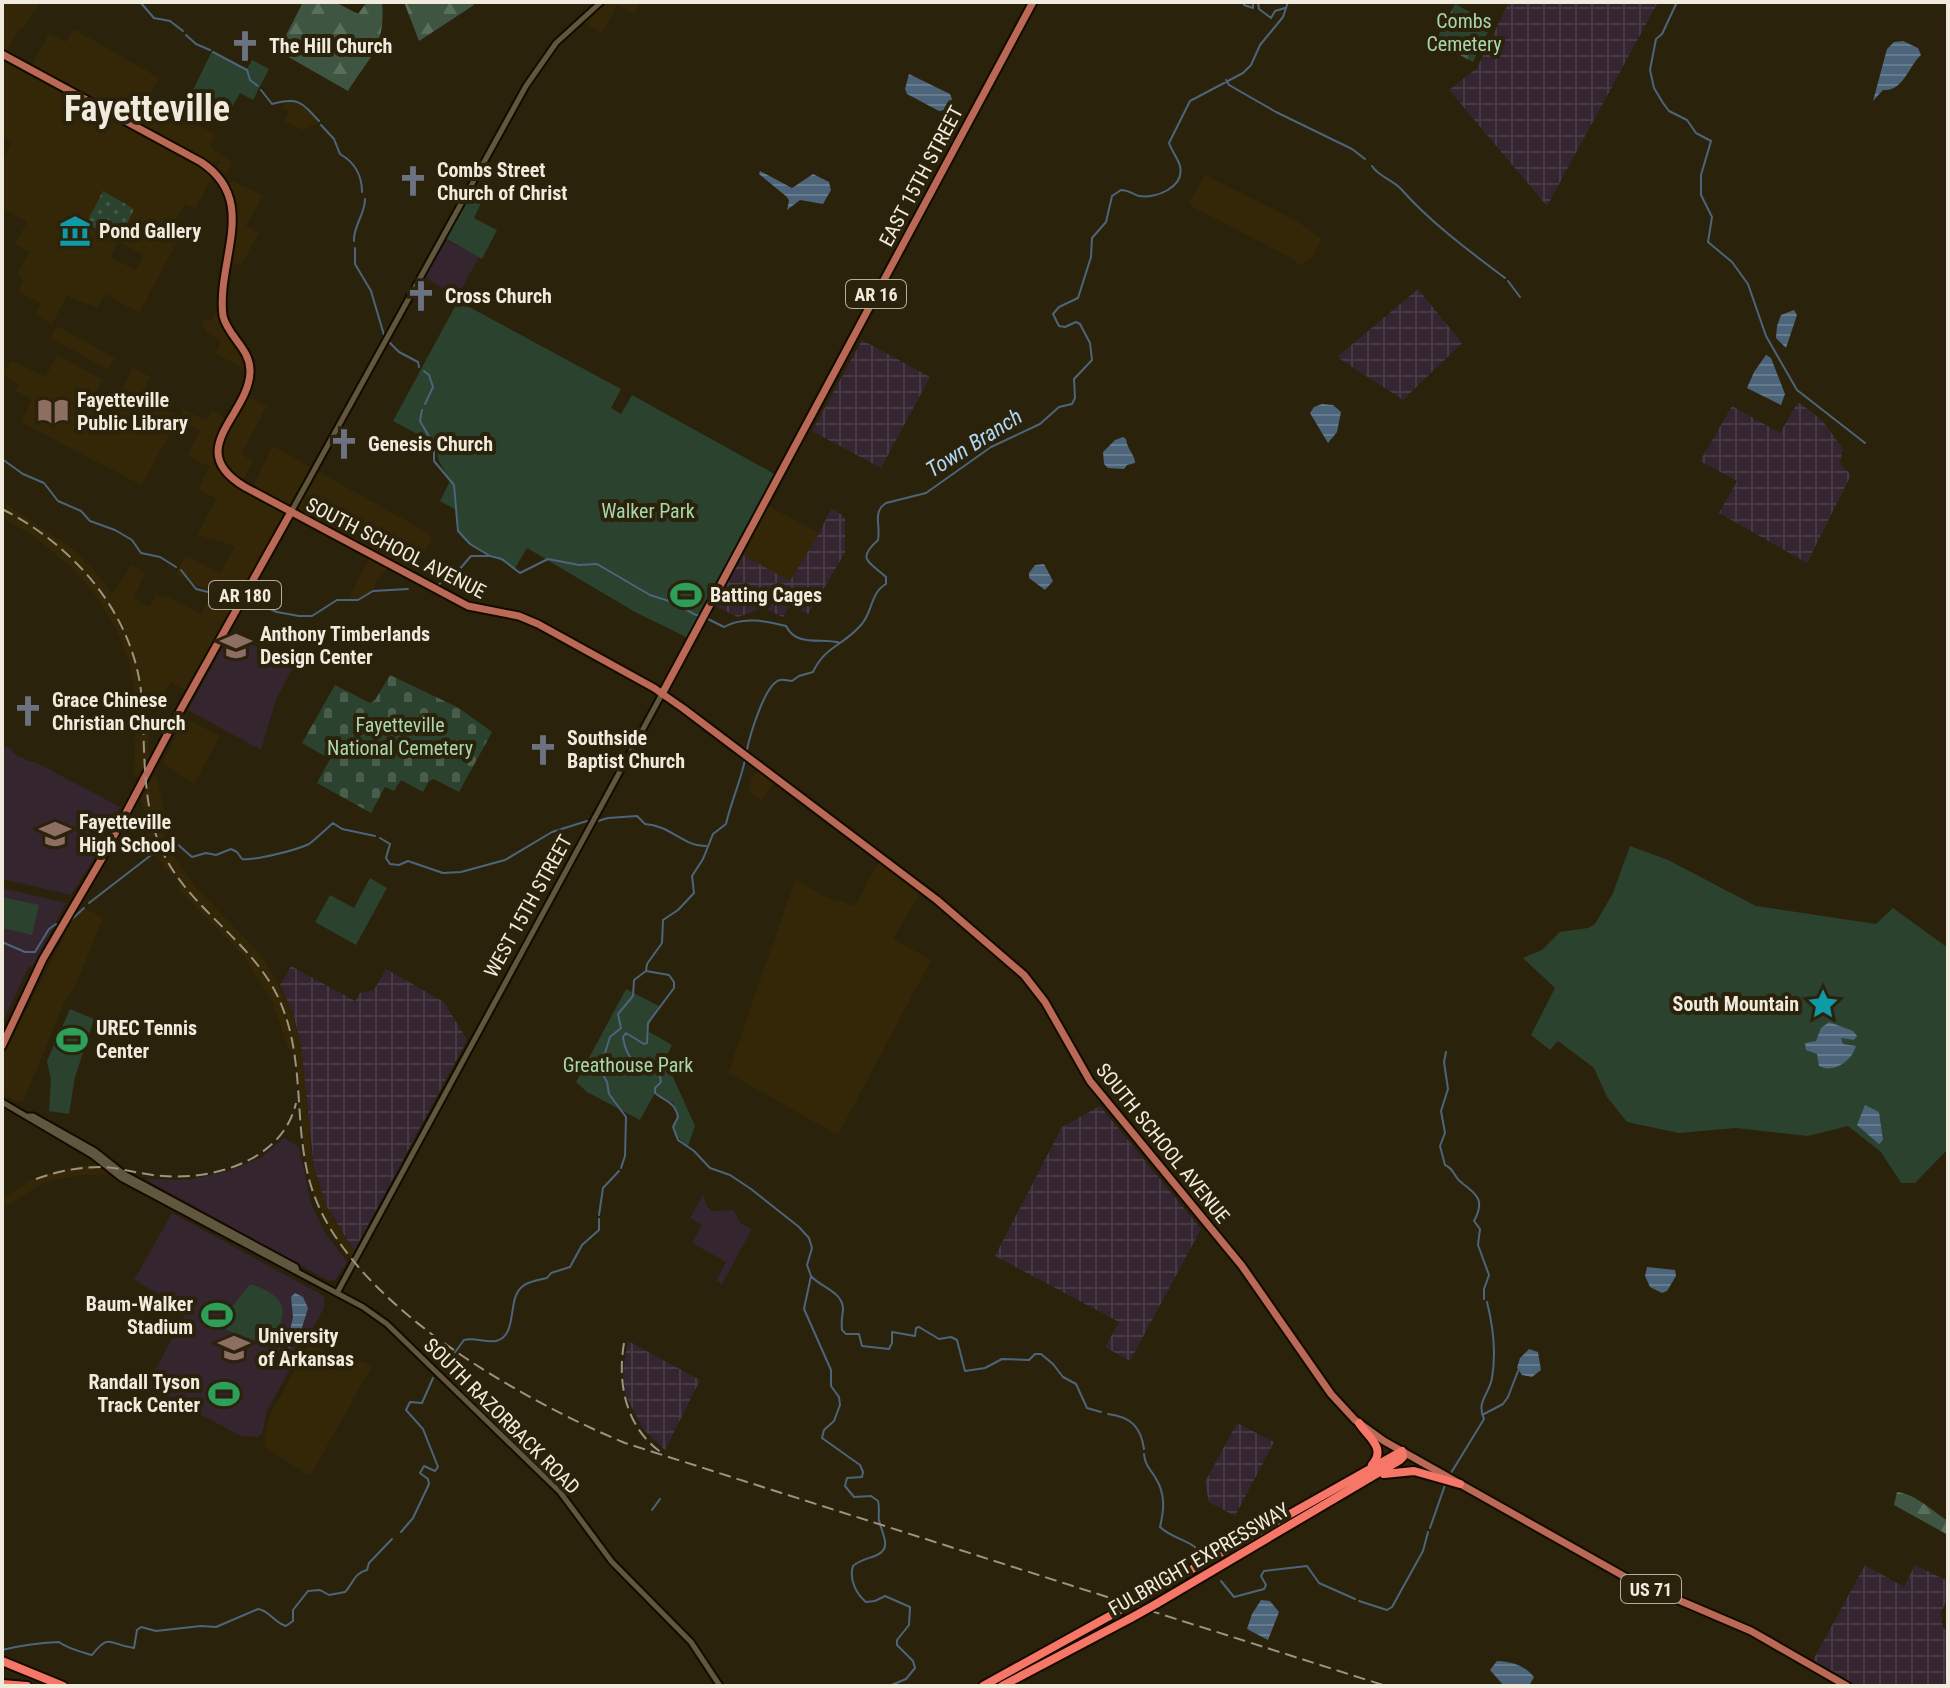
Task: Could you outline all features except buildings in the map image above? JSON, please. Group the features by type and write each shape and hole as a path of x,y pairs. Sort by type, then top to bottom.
{"highway":[{"path":"1339,1486 1372,1465 1378,1457 1376,1444 1359,1423"},
{"path":"1339,1486 1402,1451"},
{"name":"FULBRIGHT EXPRESSWAY","path":"1002,1686 1156,1604 1365,1482 1402,1459 1402,1451"},
{"path":"1365,1482 1389,1472 1408,1470 1460,1484"},
{"name":"FULBRIGHT EXPRESSWAY","path":"983,1686 1339,1486"},
{"path":"2,1661 63,1686"},
{"path":"2,1684 27,1686"}],"main road":[{"path":"291,512 526,86 550,50 601,2"},
{"name":"EAST 15TH STREET","path":"748,535 1033,2"},
{"name":"SOUTH SCHOOL AVENUE","path":"2,54 208,166 231,194 233,210 222,309 224,323 247,356 250,370 247,387 219,443 219,460 233,480 468,606 528,619 662,694 735,748 937,900 1024,975 1045,1002 1090,1081 1242,1266 1331,1394 1359,1423 1402,1451 1627,1578 1751,1631 1847,1686"},
{"name":"AR 180","path":"2,1046 48,949 108,847 291,512"},
{"name":"WEST 15TH STREET","path":"337,1293 748,535"},
{"name":"SOUTH RAZORBACK ROAD","path":"2,1102 82,1143 124,1174 296,1267 297,1271 387,1324 560,1492 612,1562 691,1642 720,1686"}],"shaded area":[{"path":"2,2 41,2 22,30 19,29 5,55 30,69 49,33 66,42 74,29 159,78 149,98 215,133 210,147 233,162 226,175 216,169 220,161 204,163 215,172 195,209 185,204 172,227 182,233 139,313 106,294 97,308 67,296 52,324 36,315 41,304 18,291 24,280 17,275 29,252 15,244 27,222 2,208 2,160 12,142 2,136","holes":["103,192 133,209 118,241 87,223","118,242 143,255 136,270 110,257"]},
{"path":"601,2 641,2 634,14 617,5 602,33 582,22"},
{"path":"1509,2 1658,2 1547,206 1449,90 1477,68"},
{"path":"286,102 298,103 322,122 302,130 284,121 289,112 283,108"},
{"path":"1205,175 1295,220 1322,239 1313,256 1301,266 1191,206 1189,201"},
{"path":"232,181 263,195 246,226 259,233 241,265 227,263 233,210 226,186"},
{"path":"447,240 479,257 457,297 424,277"},
{"path":"1418,289 1462,343 1403,400 1337,357"},
{"path":"222,309 243,349 250,372 215,353 222,341 205,332 206,329 201,326 205,318 211,321 215,313"},
{"path":"57,326 115,358 108,370 51,338"},
{"path":"862,340 930,377 881,468 812,431"},
{"path":"57,355 103,380 91,401 110,411 133,367 150,377 139,399 179,416 183,409 206,421 212,411 228,420 243,394 267,406 241,454 253,461 241,484 251,490 273,446 428,533 432,539 411,576 391,566 376,580 373,591 362,599 348,599 371,555 291,513 190,693 171,682 161,698 149,692 149,758 138,778 134,775 134,688 128,659 116,629 97,597 71,567 36,538 2,517 2,501 71,548 94,570 112,594 132,565 146,573 133,598 149,607 157,594 166,595 201,614 212,593 176,574 186,555 220,574 235,546 197,535 216,499 198,489 210,465 187,455 200,431 178,420 141,485 21,422 32,400 16,391 19,384 2,375 14,361 45,377"},
{"path":"1798,402 1822,420 1843,449 1840,463 1851,475 1807,563 1719,513 1737,481 1700,461 1732,406 1780,433"},
{"path":"765,504 819,533 790,581 739,553"},
{"path":"831,508 845,517 845,553 808,614 790,605 783,617 763,608 738,617 711,604 739,553 790,581"},
{"path":"231,632 293,668 276,699 261,750 188,710"},
{"path":"185,718 220,736 194,784 162,763"},
{"name":"Fayetteville High School","path":"6,746 13,753 120,807 94,859 71,895 2,879 2,753"},
{"path":"761,767 777,779 761,801 749,791 751,778"},
{"path":"153,776 156,777 169,829 164,836 174,857 199,891 261,955 290,1006 301,1045 316,1178 331,1216 357,1256 354,1262 333,1235 314,1195 305,1157 296,1054 288,1048 272,1001 243,955 180,891 177,876 165,869 150,843 141,799"},
{"path":"881,858 923,889 893,939 931,960 838,1135 728,1073 795,880 828,898 839,899 854,907"},
{"path":"2,888 66,903 33,965 28,968 2,1024"},
{"path":"81,907 103,917 76,985 64,1003 20,1103 2,1094 2,1057 64,937 66,927"},
{"path":"291,966 355,1001 360,993 374,990 386,969 444,1002 467,1040 354,1251 327,1207 314,1168 301,1045 293,1013 280,985"},
{"path":"1100,1106 1201,1229 1130,1361 1105,1347 1119,1322 995,1256 1062,1127"},
{"name":"University of Arkansas","path":"284,1138 299,1147 311,1203 324,1231 347,1262 336,1279 329,1281 145,1179 188,1180 229,1171 262,1157"},
{"path":"97,1164 109,1175 82,1175 54,1180 38,1186 2,1209 2,1199 30,1180 62,1169"},
{"path":"703,1195 712,1211 734,1210 740,1223 752,1229 722,1284 716,1281 726,1262 692,1243 702,1225 690,1218"},
{"name":"University of Arkansas","path":"172,1213 324,1296 324,1308 267,1411 262,1434 257,1437 241,1436 147,1386 187,1310 134,1280"},
{"path":"311,1340 335,1360 354,1363 359,1360 372,1366 310,1476 266,1448 264,1441 270,1415"},
{"path":"628,1341 700,1380 665,1450 643,1429 625,1394 623,1370"},
{"path":"1237,1423 1274,1442 1235,1516 1209,1502 1205,1482"},
{"path":"1865,1565 1904,1587 1915,1565 1948,1581 1948,1598 1941,1612 1943,1628 1948,1631 1948,1686 1857,1686 1813,1660"}],"green space":[{"path":"303,2 335,2 358,14 367,2 382,2 379,41 348,91 278,51"},
{"path":"404,2 471,2 474,5 419,41"},
{"name":"Combs Cemetery","path":"1455,4 1492,24 1473,62 1435,42"},
{"path":"212,51 246,70 252,60 269,69 253,100 240,93 230,111 193,90"},
{"path":"103,191 134,209 118,242 115,237 86,224"},
{"path":"466,196 481,203 474,218 497,230 482,259 443,237"},
{"name":"Walker Park","path":"458,301 621,389 611,408 621,414 632,395 780,477 692,640 635,612 527,548 514,570 474,547 460,534 456,510 440,501 450,481 439,461 438,445 393,421"},
{"name":"Fayetteville National Cemetery","path":"390,675 459,708 492,732 459,792 434,779 429,781 423,792 401,780 394,791 385,787 371,813 317,783 330,759 302,743 335,685 370,703"},
{"path":"1630,846 1668,860 1756,906 1876,924 1893,908 1948,948 1948,1149 1915,1183 1901,1183 1881,1152 1848,1126 1808,1136 1736,1128 1679,1133 1627,1122 1607,1097 1594,1068 1558,1041 1550,1050 1531,1035 1555,988 1523,958 1542,950 1560,932 1595,924 1613,893"},
{"path":"370,878 387,888 356,945 315,922 330,895 354,908"},
{"path":"2,897 39,905 32,935 2,928"},
{"name":"Greathouse Park","path":"626,989 659,1006 646,1030 672,1045 665,1059 695,1126 688,1146 674,1134 673,1124 678,1117 673,1103 655,1093 640,1120 587,1092 576,1082"},
{"name":"UREC Tennis Center","path":"70,1009 94,1019 75,1077 69,1114 49,1111 51,1080 47,1061"},
{"path":"250,1284 273,1295 282,1307 280,1324 269,1345 223,1327 224,1317"},
{"path":"1897,1492 1917,1499 1948,1521 1948,1535 1894,1505"}],"water":[{"path":"1903,41 1918,48 1921,55 1896,87 1883,90 1873,101 1887,49 1894,42"},
{"path":"909,74 950,94 952,99 945,110 939,111 907,94 905,89"},
{"path":"760,171 792,188 813,174 829,182 831,190 823,204 800,200 787,210 787,197 759,174"},
{"path":"1794,310 1797,315 1786,348 1776,338 1777,326 1781,315"},
{"path":"1766,355 1771,358 1785,394 1781,405 1747,388"},
{"path":"1322,404 1333,405 1341,412 1337,432 1328,443 1310,413"},
{"path":"1123,437 1135,463 1124,469 1108,468 1104,464 1103,452"},
{"path":"1044,564 1053,581 1045,590 1029,578 1035,565"},
{"path":"1829,1022 1853,1031 1857,1036 1854,1040 1841,1038 1843,1044 1856,1046 1846,1061 1836,1067 1824,1068 1819,1066 1817,1054 1806,1050 1805,1043 1816,1041 1821,1028"},
{"path":"1865,1105 1879,1112 1883,1140 1879,1144 1857,1125"},
{"path":"1647,1267 1675,1270 1676,1276 1667,1291 1662,1293 1650,1287 1645,1276"},
{"path":"295,1293 303,1297 308,1308 300,1334 289,1349 287,1344 293,1317 291,1297"},
{"path":"1529,1349 1538,1352 1541,1370 1532,1377 1522,1375 1517,1368 1520,1358"},
{"path":"1261,1600 1270,1601 1279,1612 1268,1640 1247,1629"},
{"path":"1497,1661 1513,1663 1526,1670 1534,1677 1529,1686 1504,1686 1490,1670"}],"waterway":[{"path":"140,2 154,18 170,21 183,31"},
{"path":"1245,2 1244,5 1253,8 1253,2"},
{"path":"1258,2 1259,9 1271,18 1275,11 1285,8"},
{"name":"Town Branch","path":"746,754 768,691 781,680 792,681 813,672 829,651 861,625 877,592 886,584 886,577 870,564 866,556 878,540 878,515 882,507 886,503 926,493 991,447 1040,424 1059,407 1072,404 1075,398 1074,379 1092,360 1090,343 1080,324 1059,326 1053,314 1059,307 1078,298 1091,257 1092,238 1106,222 1112,196 1121,190 1139,196 1153,196 1174,186 1180,166 1169,143 1190,101 1243,73 1251,65 1260,45 1283,17 1288,2"},
{"path":"1677,2 1662,34 1656,39 1650,70 1654,88 1669,111 1687,120 1696,133 1711,141 1701,175 1701,195 1712,217 1708,242 1732,262 1748,284 1766,336 1797,390 1865,443"},
{"path":"186,35 210,50"},
{"path":"213,52 247,70 250,80 258,86"},
{"path":"1226,80 1229,85 1276,112 1352,149 1365,159"},
{"path":"261,90 272,104 298,102 319,121"},
{"path":"321,125 334,139 340,154 356,170 362,192"},
{"path":"1372,166 1450,236 1505,278"},
{"path":"354,241 365,199"},
{"path":"355,248 355,264 371,291 384,335"},
{"path":"1508,281 1520,297"},
{"path":"388,341 399,352 418,362 419,367"},
{"path":"424,371 433,387 425,404"},
{"path":"422,410 420,421 434,445 434,461 454,485 458,531 470,544 502,559 520,573 548,559 579,565 597,564 650,595 700,615"},
{"path":"2,459 23,474 44,483 58,501 81,511 90,521 132,540 141,553 160,557 176,567"},
{"path":"438,585 458,571 471,556 490,556"},
{"path":"181,570 196,589 238,595"},
{"path":"248,600 277,612 312,616 337,600 358,600 373,591 408,589"},
{"path":"708,619 724,627 755,620 771,622 786,626 791,633 803,639 840,643"},
{"name":"Town Branch","path":"621,1168 625,1156 626,1117 609,1094 600,1069 610,1037 621,1028 618,1014 633,996 634,980 646,971 647,964 662,943 663,920 694,893 692,876 713,834 726,824 745,760"},
{"path":"598,821 637,816 645,824 706,846"},
{"path":"380,838 390,844 386,858 390,864 399,865 408,861 443,873 461,872 505,860 552,832 587,821"},
{"path":"162,847 175,842 192,857 206,853 216,855 231,849 242,859 248,859 309,844 333,823 342,829 375,836"},
{"path":"89,903 159,849"},
{"path":"71,920 84,908"},
{"path":"2,942 25,952 35,952 49,929 56,924"},
{"path":"646,971 669,975 674,988 648,1023 647,1043 626,1033 623,1037 633,1062 640,1069 654,1070 659,1074 661,1082 655,1093 677,1112 673,1127 678,1140 710,1168 730,1175 751,1189 809,1238 812,1248 807,1265 811,1276 804,1309 831,1370 831,1386 839,1397 840,1405 822,1438 860,1465 862,1477 847,1478 845,1486 854,1497 871,1496 878,1501 879,1520 885,1539 882,1552 853,1566 853,1581 856,1591 866,1602 885,1596 910,1607 909,1625 897,1640 897,1645 913,1661 915,1668 906,1679 889,1686"},
{"path":"1446,1052 1444,1062 1448,1089 1441,1111 1445,1133 1440,1146 1445,1165 1478,1199 1479,1208 1474,1221 1480,1229 1478,1245 1489,1275 1484,1299"},
{"name":"Town Branch","path":"599,1215 603,1188 619,1171"},
{"name":"Town Branch","path":"444,1367 464,1340 496,1341 503,1337 508,1332 518,1292 528,1283 570,1267 582,1245 599,1230 599,1219"},
{"path":"811,1276 840,1299 842,1330 846,1334 859,1334 862,1346 889,1349 892,1332 915,1336 919,1327 939,1339 951,1337 957,1340 965,1371 985,1368 1002,1359 1029,1360 1035,1354 1041,1354 1063,1377 1076,1384 1087,1408 1101,1412"},
{"path":"1451,1473 1484,1419 1481,1407 1492,1378 1494,1360 1487,1302"},
{"path":"1484,1414 1503,1404 1518,1371"},
{"name":"Town Branch","path":"401,1532 413,1518 429,1484 420,1473 424,1466 435,1471 438,1467 423,1429 406,1410 410,1402 422,1403 433,1378"},
{"path":"1108,1414 1134,1424 1144,1449"},
{"path":"1144,1454 1162,1496 1160,1527 1196,1548"},
{"path":"1430,1528 1445,1485"},
{"path":"652,1510 660,1499"},
{"path":"1359,1601 1387,1610 1392,1607 1423,1551 1428,1532"},
{"name":"Town Branch","path":"2,1650 59,1642 92,1655 107,1642 134,1648 137,1630 141,1627 156,1631 216,1627 258,1609 286,1626 293,1621 293,1610 308,1591 320,1590 329,1595 345,1592 392,1539"},
{"path":"1221,1581 1234,1597 1264,1589 1266,1585 1261,1576 1264,1571 1307,1566 1319,1583 1355,1599"}],"railway":[{"path":"2,509 29,524 77,564 97,587 128,640 142,701 146,787 157,838 181,882 249,954 277,995 292,1040 309,1179 327,1223 356,1265 394,1303 438,1339 486,1371 535,1400 625,1443 1386,1686"},
{"path":"36,1179 93,1167 163,1176 225,1170 262,1152 277,1139 289,1123 296,1103"},
{"path":"624,1343 622,1374 627,1404 640,1431 662,1453"}],"place":[{"name":"The Hill Church","path":"245,46"},
{"name":"Combs Street Church of Christ","path":"413,181"},
{"name":"Pond Gallery","path":"75,231"},
{"name":"Cross Church","path":"421,296"},
{"name":"Fayetteville Public Library","path":"53,411"},
{"name":"Genesis Church","path":"344,444"},
{"name":"Batting Cages","path":"686,595"},
{"name":"Anthony Timberlands Design Center","path":"236,646"},
{"name":"Grace Chinese Christian Church","path":"28,711"},
{"name":"Southside Baptist Church","path":"543,750"},
{"name":"Fayetteville High School","path":"55,834"},
{"name":"South Mountain","path":"1823,1004"},
{"name":"UREC Tennis Center","path":"72,1040"},
{"name":"Baum-Walker Stadium","path":"217,1315"},
{"name":"University of Arkansas","path":"234,1348"},
{"name":"Randall Tyson Track Center","path":"224,1394"}],"district":[{"name":"Fayetteville","path":"147,109"}]}
